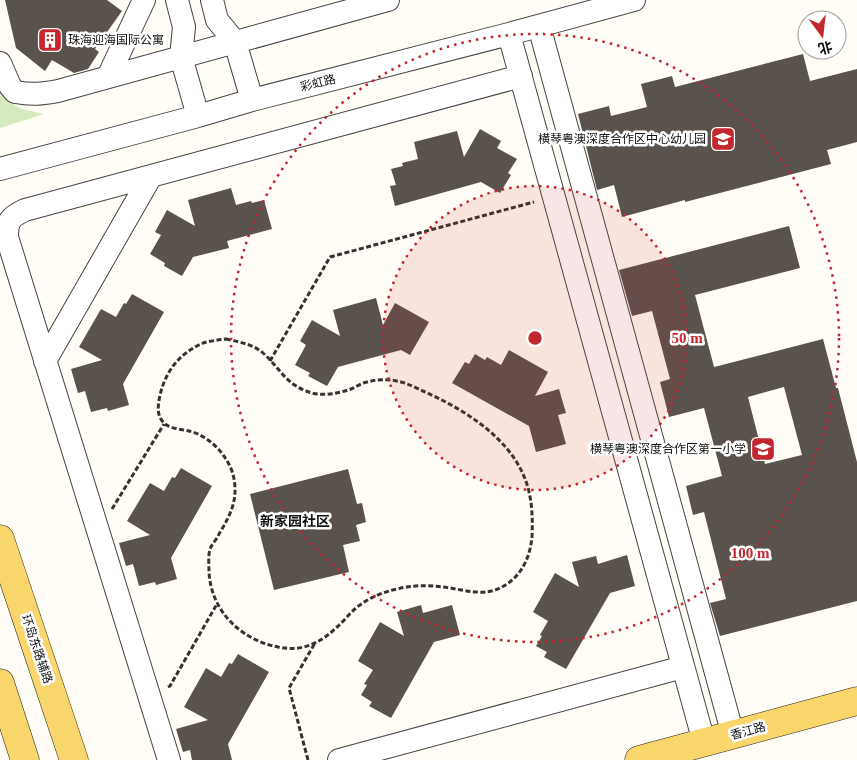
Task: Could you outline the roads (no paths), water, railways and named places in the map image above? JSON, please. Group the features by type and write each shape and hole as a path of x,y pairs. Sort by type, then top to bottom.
{"main road":[{"name":"环岛东路辅路","path":"0,539 74,760"},
{"path":"0,683 25,760"},
{"name":"香江路","path":"638,760 857,701"}],"street":[{"path":"108,77 144,0"},
{"path":"177,0 184,27 181,57 198,116"},
{"path":"212,0 217,20 236,42 252,100"},
{"path":"0,63 7,80 15,92 40,95 388,0"},
{"name":"彩虹路","path":"1,168 634,0"},
{"path":"539,26 733,735"},
{"path":"509,34 704,742"},
{"path":"169,760 7,236 7,225 14,215 25,210 521,76"},
{"path":"45,361 150,176"},
{"path":"339,760 683,666"}],"place":[{"name":"珠海迎海国际公寓","path":"50,40"},
{"name":"横琴粤澳深度合作区中心幼儿园","path":"723,139"},
{"name":"横琴粤澳深度合作区第一小学","path":"763,449"}],"district":[{"name":"新家园社区","path":"295,521"}]}
